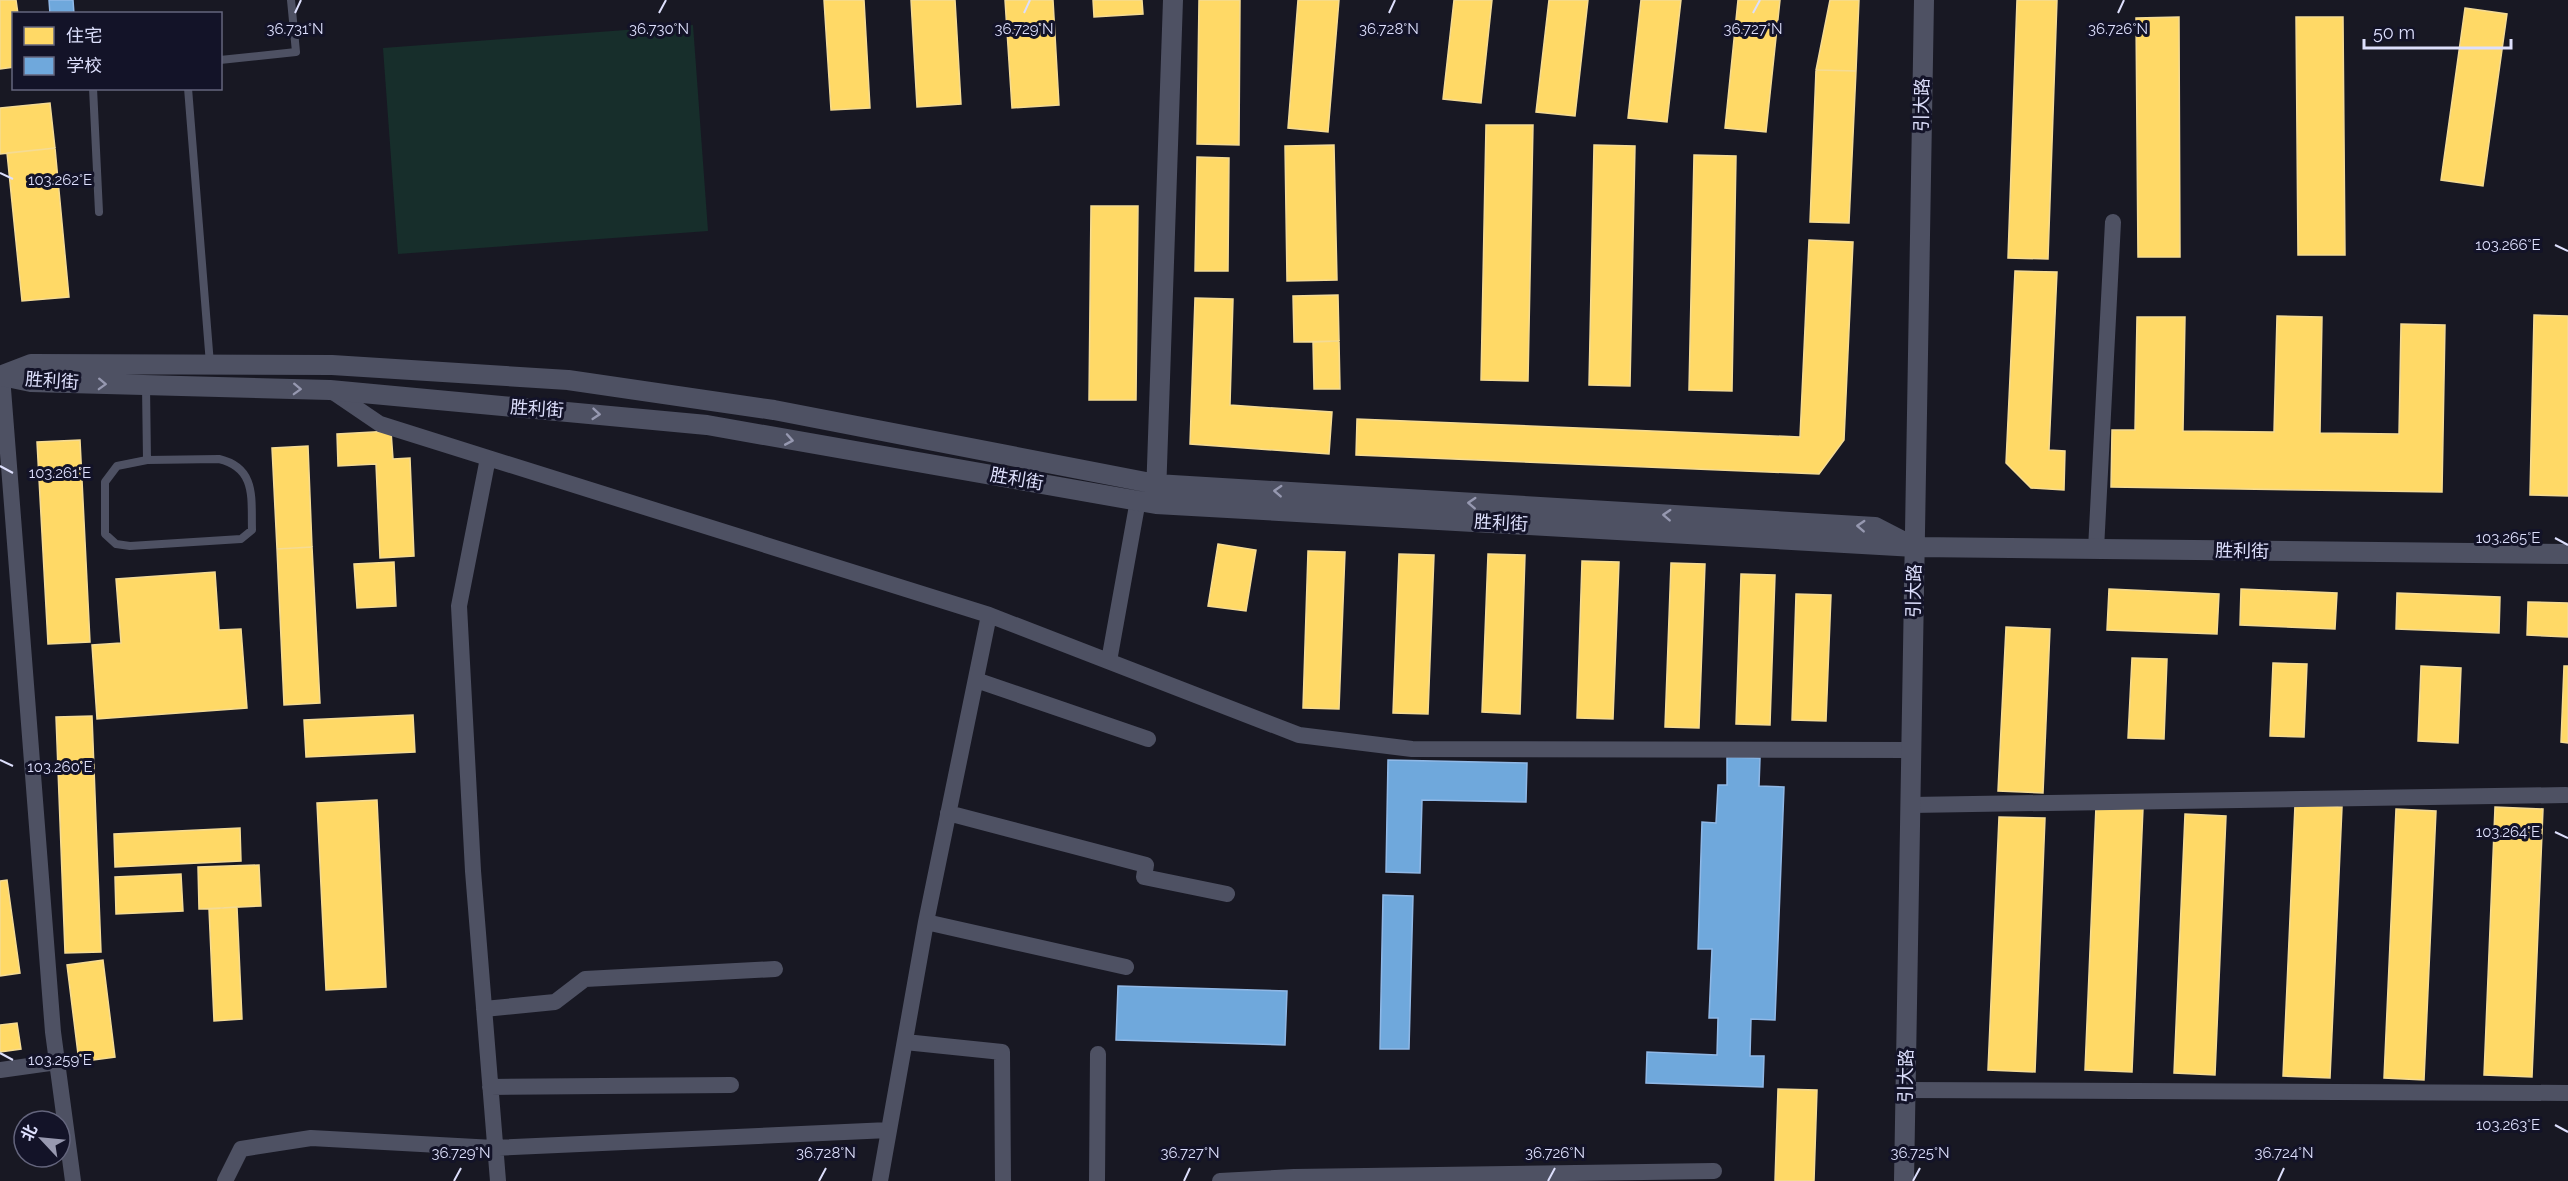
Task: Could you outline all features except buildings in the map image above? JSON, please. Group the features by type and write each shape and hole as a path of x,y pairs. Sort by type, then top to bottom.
{"street":[{"path":"1109,661 1147,502 1156,484 1173,0"},
{"name":"引大路","path":"1904,1181 1924,0"},
{"path":"2096,549 2113,222"},
{"name":"胜利街","path":"1,376 30,364 210,364 332,365 568,380 774,410 1156,484 1875,527 1915,547"},
{"path":"1,376 57,1062 73,1181"},
{"name":"胜利街","path":"1,376 31,382 330,390 707,425 1147,502 1915,547 2568,554"},
{"path":"330,390 380,424 989,615 1299,735 1412,749 1912,750"},
{"path":"488,458 459,606 473,860 498,1181"},
{"path":"880,1181 926,921 989,615"},
{"path":"976,680 1148,738"},
{"path":"1911,806 2566,795"},
{"path":"948,813 1146,865 1144,877 1227,894"},
{"path":"926,921 1126,967"},
{"path":"484,1009 555,1002 585,979 775,969"},
{"path":"905,1042 1002,1052 1003,1181"},
{"path":"1097,1181 1098,1054"},
{"path":"0,1070 57,1062"},
{"path":"490,1087 731,1084"},
{"path":"1906,1089 2568,1093"},
{"path":"225,1181 241,1149 310,1138 494,1148 889,1130"},
{"path":"1220,1181 1294,1177 1714,1176"}],"lane":[{"path":"222,60 296,52 291,0"},
{"path":"93,90 99,212"},
{"path":"188,90 210,364"},
{"path":"146,385 147,460"},
{"path":"219,459 233,462 243,471 250,485 252,530 241,539 130,546 116,544 105,534 105,482 117,466 147,460 219,459"}],"green space":[{"path":"693,25 708,231 398,254 383,48"}]}
